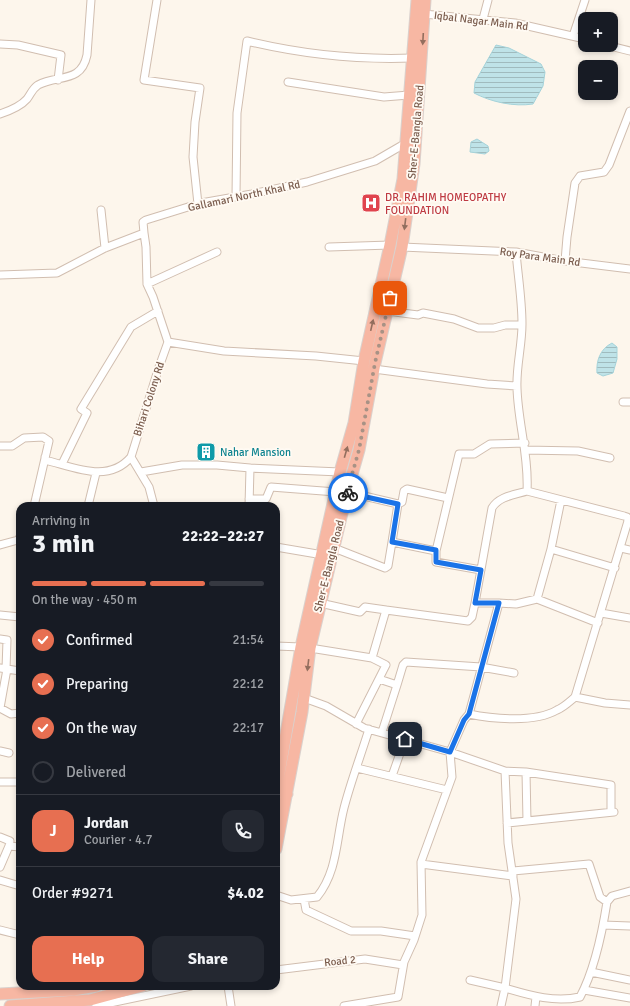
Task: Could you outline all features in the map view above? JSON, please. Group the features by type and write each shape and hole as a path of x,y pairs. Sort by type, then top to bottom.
{"highway":[{"name":"Sher-E-Bangla Road","path":"280,804 289,710 305,648 320,603 334,548 341,492 340,472 354,424 364,362 403,179 406,143 413,115 409,95 417,0"},
{"name":"Sher-E-Bangla Road","path":"281,793 302,712 304,698 305,648 312,594 341,492 359,450 387,311 402,247 414,164 413,115 425,0"},
{"path":"361,377 374,374"},
{"path":"289,710 302,712"},
{"path":"0,997 57,990"},
{"path":"10,1006 93,1004 131,990"}],"street":[{"path":"0,114 21,104 28,98 31,91 39,84 70,77 80,71 85,64 91,0"},
{"path":"157,0 144,80 200,88 192,157 198,204"},
{"path":"483,19 488,0"},
{"path":"573,36 585,0"},
{"name":"Iqbal Nagar Main Rd","path":"424,14 515,23 578,38"},
{"path":"236,197 237,112 247,41 282,49 338,57 372,60 412,58"},
{"path":"0,44 18,45 61,54 58,80"},
{"path":"618,48 630,51"},
{"path":"288,82 384,97 409,95"},
{"path":"565,261 566,237 575,183 580,176 604,172 609,165 630,111"},
{"name":"Gallamari North Khal Rd","path":"144,233 143,222 146,220 198,204 307,182 375,161 406,143"},
{"path":"101,210 105,248"},
{"path":"0,275 57,273 105,248 144,233 146,247 146,284 158,311 168,342 224,351 316,356 364,362"},
{"path":"330,247 390,245"},
{"name":"Roy Para Main Rd","path":"402,247 516,252 565,261 630,268"},
{"path":"146,284 217,252"},
{"path":"516,252 522,325 517,386 518,417 525,446 528,476 527,491"},
{"path":"62,464 87,413 81,409 131,327 158,311"},
{"path":"387,311 418,315 423,313 442,316 478,328 522,325"},
{"name":"Bihari Colony Rd","path":"131,457 168,342"},
{"path":"374,374 517,386"},
{"path":"0,446 12,446 24,438 42,437 49,441 35,502"},
{"path":"481,570 436,562 436,550 459,454 475,454 490,444 578,451 610,458"},
{"path":"45,457 45,460 96,473 116,468 126,463 131,457 149,487 153,502"},
{"path":"141,472 182,465 217,465 340,472"},
{"path":"250,468 249,502 266,499 271,487 341,492 398,504"},
{"path":"89,502 96,473"},
{"path":"334,548 385,568 388,566 398,504 402,502 404,491 407,489 448,498"},
{"path":"320,603 360,612 365,607 468,621 472,618 492,508 495,503 504,498 527,491 627,517 628,521 621,548 575,697 557,711 539,716 504,719 469,714"},
{"path":"537,599 551,548 561,500"},
{"path":"0,545 16,540"},
{"path":"392,542 436,550"},
{"path":"280,548 322,555"},
{"path":"551,548 615,568"},
{"path":"621,548 630,550"},
{"path":"475,603 516,604 537,599 598,623"},
{"path":"344,1006 389,1002 398,998 403,965 422,915 421,864 452,777 450,752 464,720 469,714 499,603"},
{"path":"372,658 386,610"},
{"path":"601,612 630,618"},
{"path":"0,615 16,617"},
{"path":"0,640 8,640 0,708 11,714 16,713"},
{"path":"280,646 305,648 372,658 386,665 356,724"},
{"path":"382,732 403,665 406,662 481,667 514,673"},
{"path":"4,669 16,670"},
{"path":"379,679 397,685"},
{"path":"575,697 605,703 630,705"},
{"path":"304,698 326,706 356,724 369,729 450,752 505,771 526,772 612,785 612,812 507,823"},
{"path":"280,896 291,900 317,897 327,886 333,867 344,808 369,729"},
{"path":"392,776 405,739"},
{"path":"0,751 9,753"},
{"path":"357,768 447,790"},
{"path":"501,1006 505,988 516,899 508,843 505,771"},
{"path":"526,772 527,821"},
{"path":"0,782 16,782"},
{"path":"0,838 10,841 0,867"},
{"path":"9,846 16,847"},
{"path":"421,864 513,874 589,864 600,897 607,902"},
{"path":"0,880 16,885"},
{"path":"470,980 505,988 536,998 569,1000 580,998 590,972 603,925 607,902 612,896 630,891"},
{"path":"304,899 306,910 351,931 381,930 415,936"},
{"path":"603,925 630,926"},
{"path":"0,930 16,935"},
{"name":"Road 2","path":"280,970 365,959 403,965"},
{"path":"590,972 630,980"},
{"path":"93,1004 169,990"},
{"path":"228,990 230,1006"},
{"path":"584,990 630,998"},
{"path":"534,1006 536,998"}],"water":[{"path":"496,45 509,48 541,64 545,72 543,86 533,104 518,105 503,103 474,93 475,82"},
{"path":"477,139 488,146 489,151 485,154 470,152 471,142"},
{"path":"612,343 617,347 617,359 613,373 603,376 597,373 598,360 604,349"}],"way so far":[{"path":"348,493 352,472 359,450 375,363 390,298"}],"place":[{"name":"DR. RAHIM HOMEOPATHY FOUNDATION","path":"371,203"},
{"name":"Nahar Mansion","path":"206,452"}],"route":[{"path":"348,493 398,504 392,542 436,550 436,562 481,570 475,603 499,603 469,714 459,729 450,752 405,739"}]}
